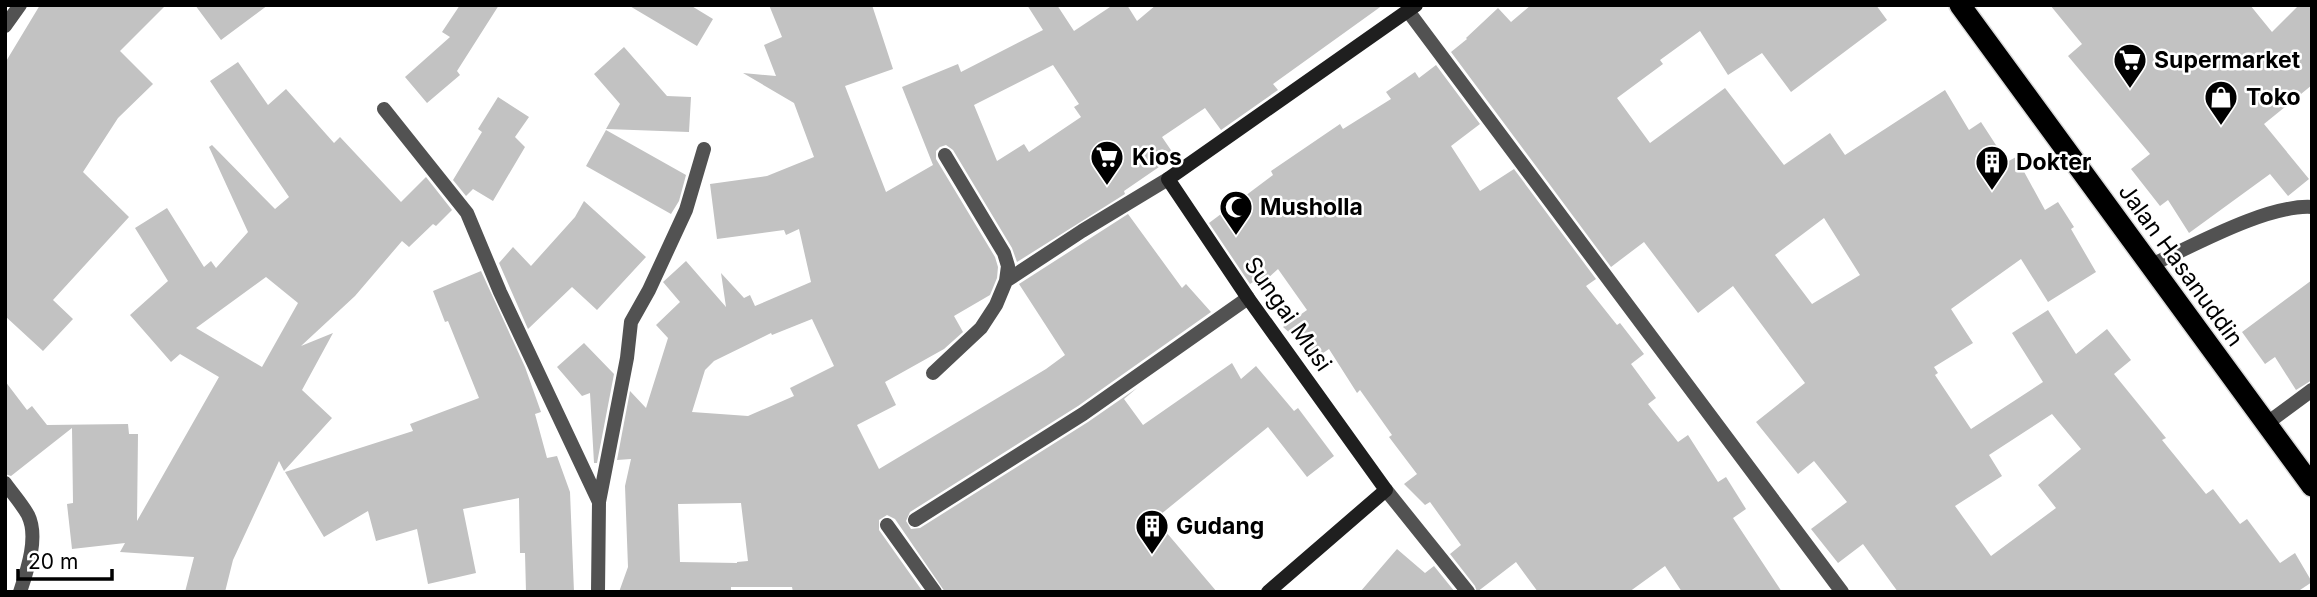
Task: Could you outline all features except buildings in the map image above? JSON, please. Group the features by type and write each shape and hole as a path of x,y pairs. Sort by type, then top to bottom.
{"highway":[{"name":"Jalan Hasanuddin","path":"1960,5 2312,486"}],"street":[{"path":"5,26 20,5"},
{"path":"1006,281 1168,179 1412,8 1842,592"},
{"path":"384,109 467,213 500,292 599,502"},
{"path":"598,592 599,502 627,358 631,322 687,210 704,149"},
{"path":"933,373 981,328 996,305 1006,281 1008,266 1004,253 945,155"},
{"name":"Sungai Musi","path":"1168,179 1248,298 1386,490"},
{"path":"2149,266 2277,211 2312,207"},
{"path":"915,520 1083,414 1248,298"},
{"path":"2266,424 2312,390"},
{"path":"5,483 28,516 31,526 26,574 20,592"},
{"path":"1268,592 1386,490 1468,592"},
{"path":"887,525 935,592"}],"place":[{"name":"Supermarket","path":"2130,90"},
{"name":"Toko","path":"2221,127"},
{"name":"Kios","path":"1107,187"},
{"name":"Dokter","path":"1992,192"},
{"name":"Musholla","path":"1236,237"},
{"name":"Gudang","path":"1152,556"}]}
